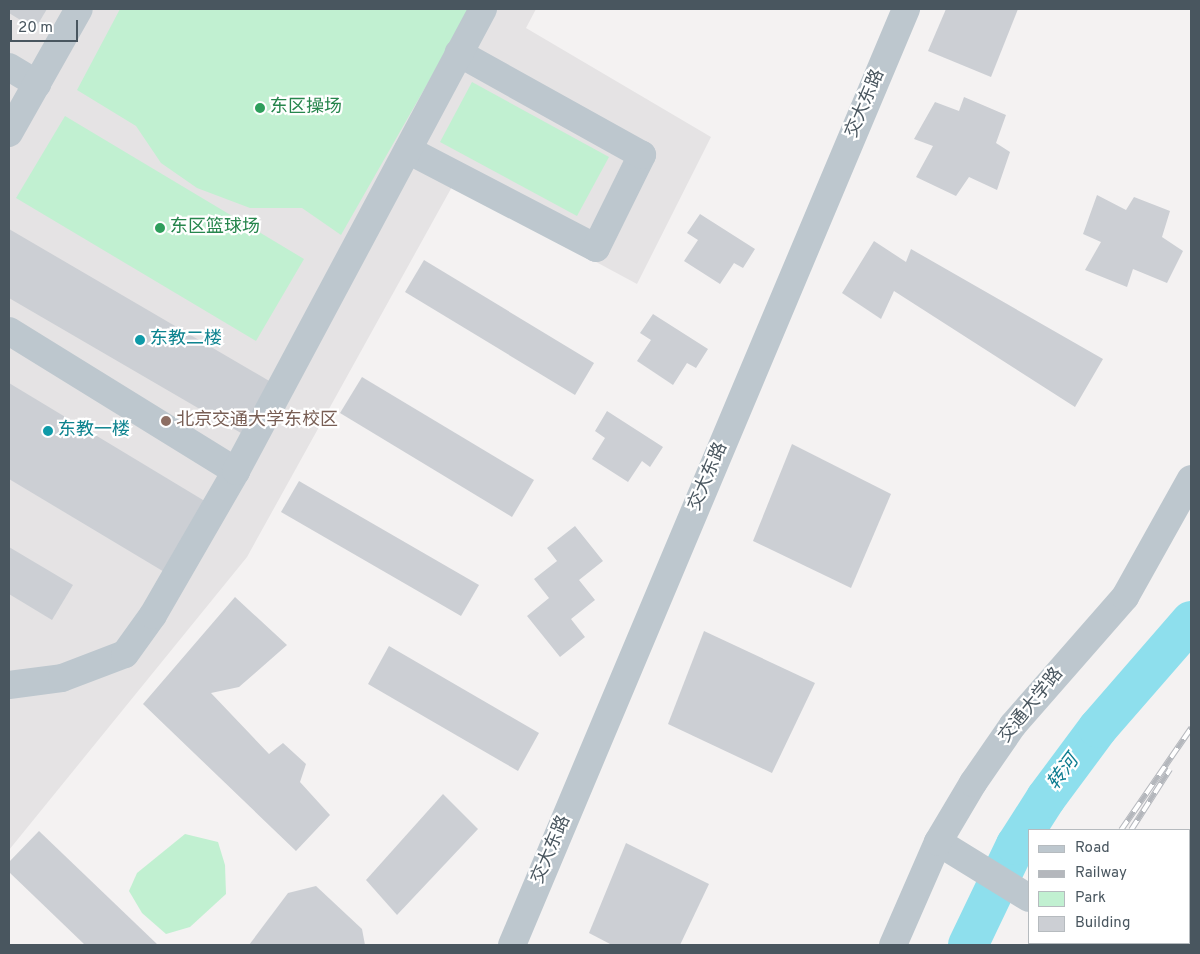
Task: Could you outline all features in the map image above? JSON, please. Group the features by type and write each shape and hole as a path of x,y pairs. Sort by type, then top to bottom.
{"street":[{"path":"9,134 79,9"},
{"path":"9,685 62,678 125,654 153,615 236,471 483,9"},
{"name":"交大东路","path":"512,945 906,9"},
{"path":"408,150 596,248 642,155 460,53"},
{"path":"9,67 37,84"},
{"path":"9,331 236,471"},
{"name":"交通大学路","path":"893,945 938,842 1013,724 1125,597 1191,479"},
{"path":"938,842 1028,897"}],"shaded area":[{"name":"北京交通大学东校区","path":"9,9 536,9 526,28 711,137 637,284 453,185 247,557 9,850"}],"green space":[{"name":"东区操场","path":"120,9 470,9 341,235 302,208 250,208 197,188 161,163 136,126 77,90"},
{"path":"472,82 609,157 577,216 440,142"},
{"name":"东区篮球场","path":"65,116 304,259 256,341 16,198"},
{"path":"185,834 218,842 225,865 226,894 190,927 166,934 142,913 129,891 137,873"}],"building":[{"path":"9,9 47,9 35,29 9,13"},
{"path":"946,9 1018,9 991,77 928,51"},
{"path":"964,97 1006,115 996,143 1010,152 997,190 969,177 956,196 916,177 933,146 914,139 935,102 959,111"},
{"path":"1097,195 1126,210 1134,197 1170,211 1162,237 1183,251 1167,283 1133,269 1127,287 1085,270 1101,242 1083,234"},
{"path":"700,214 755,249 743,268 734,263 720,284 684,261 698,240 687,233"},
{"name":"东教二楼","path":"9,229 271,382 241,433 9,298"},
{"path":"874,241 906,262 911,249 1103,359 1075,407 894,291 881,319 842,293"},
{"path":"424,260 594,363 575,395 405,292"},
{"path":"653,314 708,349 696,368 687,363 673,385 637,361 651,340 640,333"},
{"path":"362,377 534,480 512,517 340,413"},
{"name":"东教一楼","path":"9,383 208,503 166,573 9,479"},
{"path":"607,411 663,447 650,467 642,461 628,482 592,459 605,438 595,431"},
{"path":"792,444 891,494 851,588 753,541"},
{"path":"299,481 479,585 461,616 281,512"},
{"path":"575,526 603,561 579,580 595,600 571,619 585,637 560,657 527,616 549,598 534,579 557,561 547,548"},
{"path":"9,547 73,585 52,620 9,594"},
{"path":"235,597 287,645 239,687 211,693 269,754 283,743 306,764 300,782 330,815 296,851 143,704"},
{"path":"704,631 815,683 772,773 668,724"},
{"path":"389,646 539,733 518,771 368,684"},
{"path":"443,794 478,829 397,915 366,880"},
{"path":"39,831 158,945 85,945 9,872 9,862"},
{"path":"626,843 709,884 680,945 612,945 589,933"},
{"path":"316,886 362,929 365,945 249,945 288,893"}],"waterway":[{"name":"转河","path":"968,945 1016,845 1046,798 1098,728 1191,621"}],"railway":[{"path":"1122,829 1191,728"},
{"path":"1132,829 1170,769"}],"place":[{"name":"东区操场","path":"260,108"},
{"name":"东区篮球场","path":"160,228"},
{"name":"东教二楼","path":"140,340"},
{"name":"北京交通大学东校区","path":"166,421"},
{"name":"东教一楼","path":"48,431"}]}
